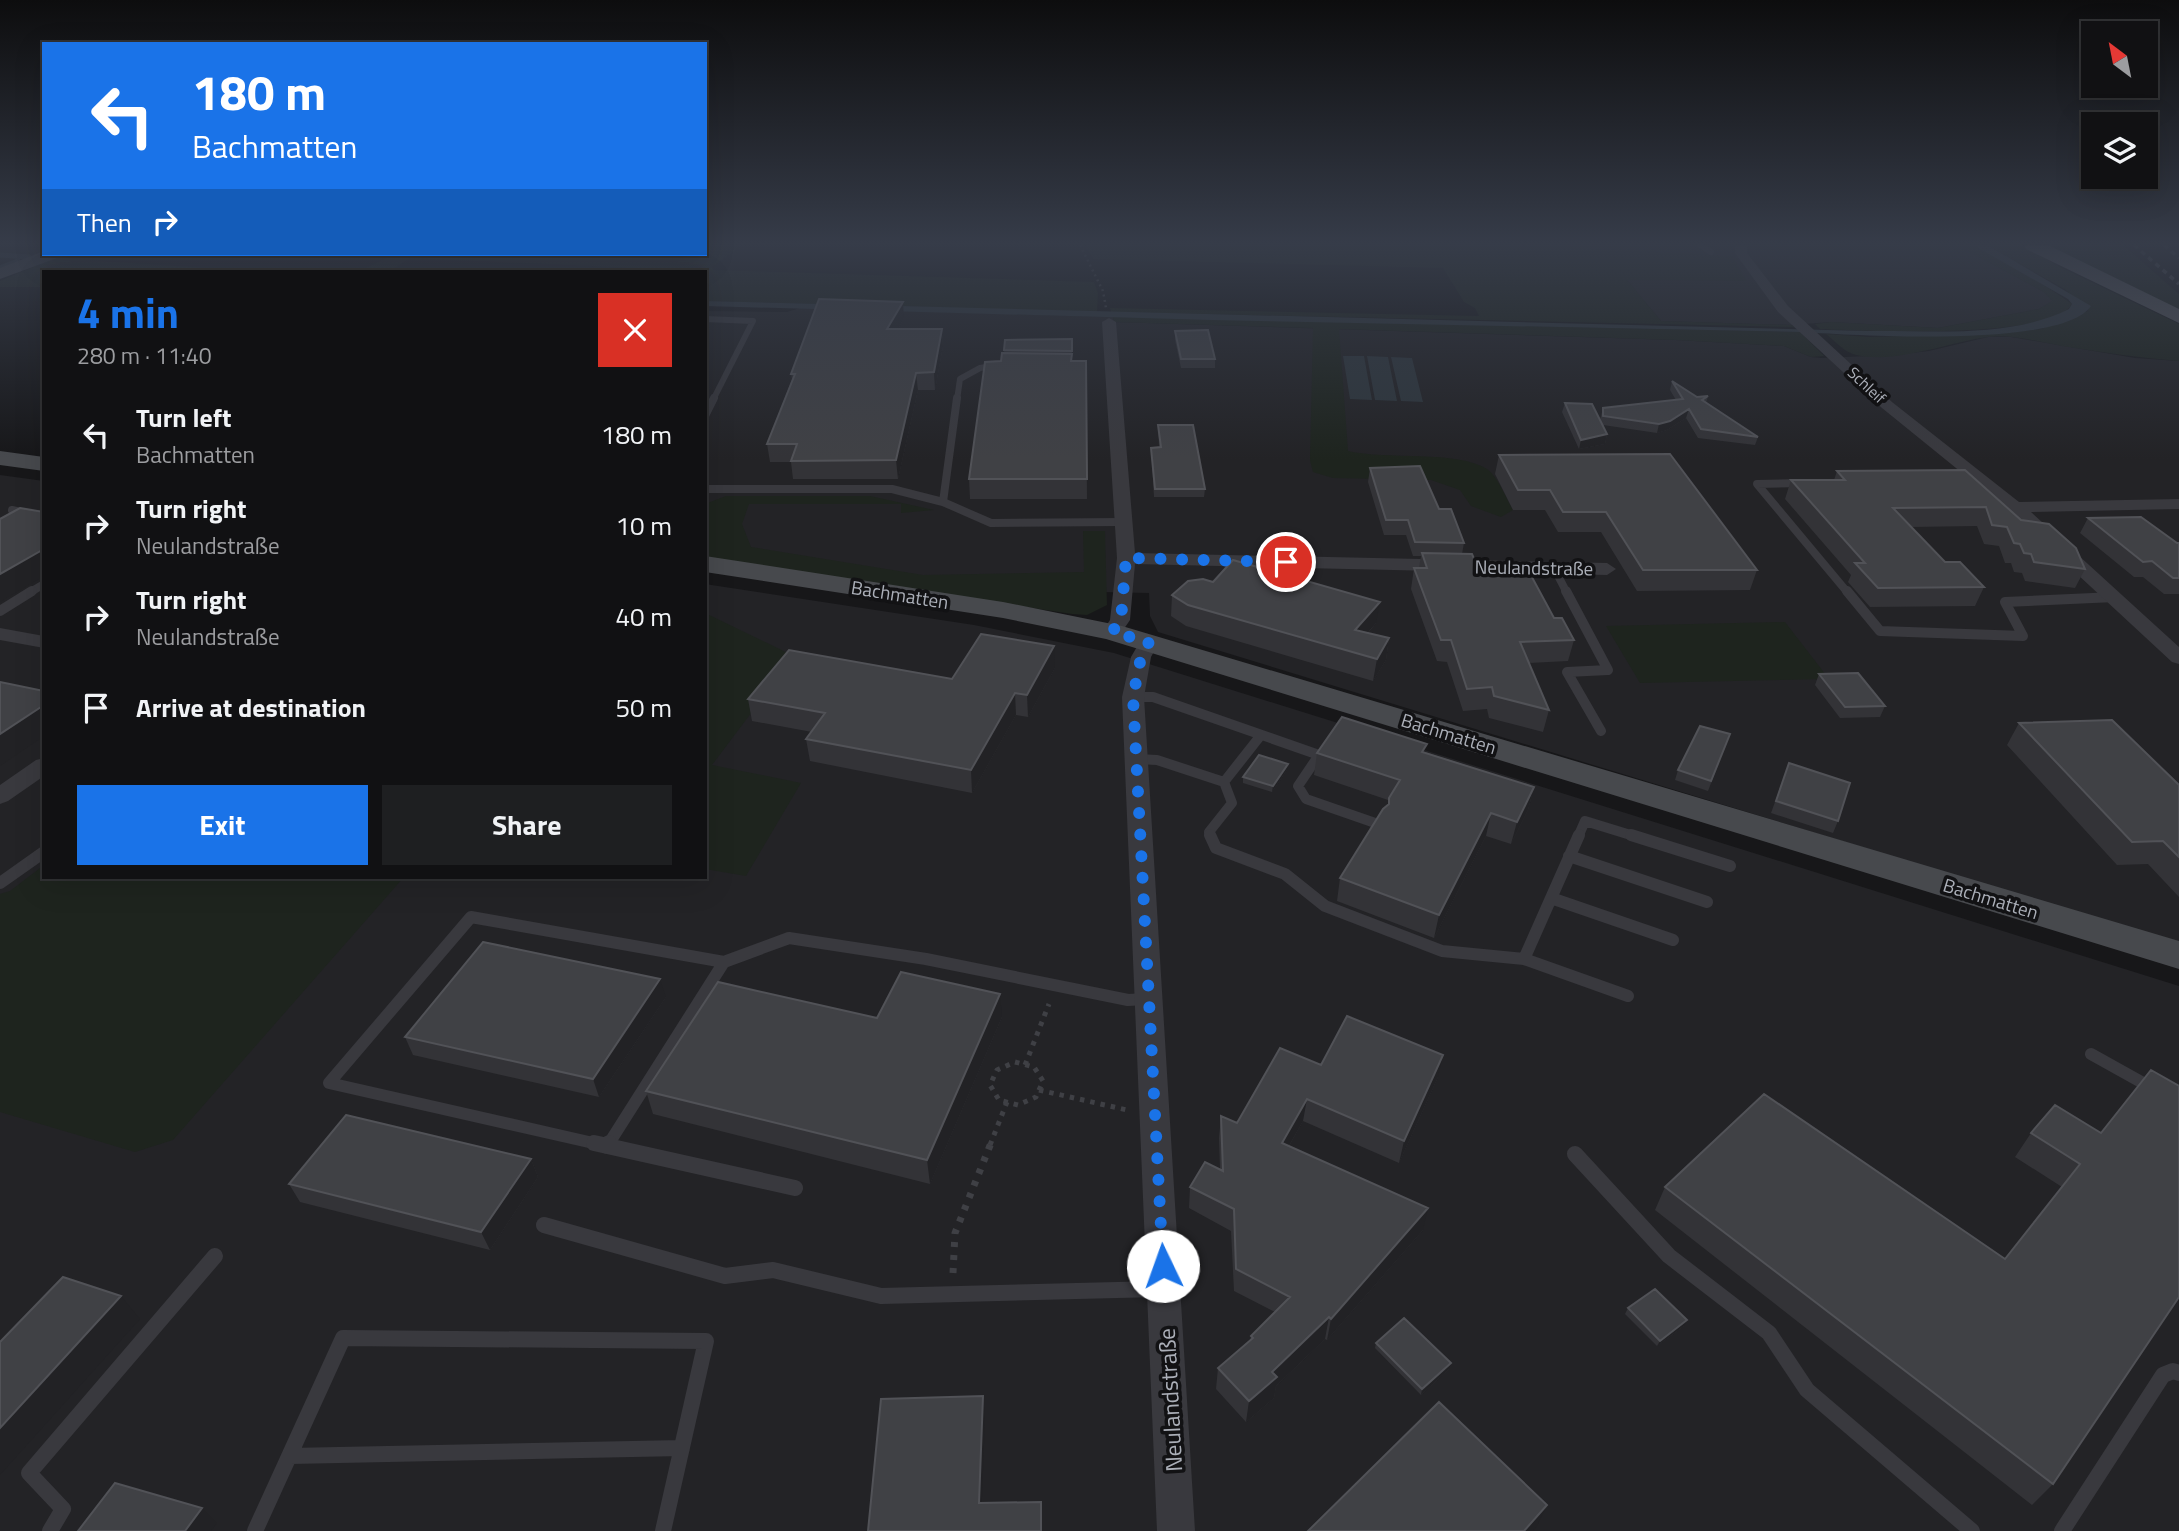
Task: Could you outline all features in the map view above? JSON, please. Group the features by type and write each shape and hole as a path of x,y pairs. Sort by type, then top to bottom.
{"street":[{"path":"1107,316 1126,558 1121,620 1112,632"},
{"name":"Schleif","path":"1791,316 1887,405 1972,478 2015,507 2179,658"},
{"path":"0,458 42,464"},
{"path":"2015,507 2179,504"},
{"name":"Neulandstraße","path":"1126,558 1607,569"},
{"name":"Bachmatten","path":"707,564 1003,610 1112,632 2179,955"},
{"path":"0,634 42,642"},
{"name":"Neulandstraße","path":"1149,642 1141,657 1133,697 1176,1531"},
{"path":"0,796 42,766"}],"lane":[{"path":"707,319 753,321 707,412"},
{"path":"943,502 960,379 980,368 1003,365"},
{"path":"1811,483 1757,484 1881,631 2023,636 2005,602 2115,597"},
{"path":"707,489 892,489 943,502 991,523 1122,522"},
{"path":"12,510 42,517"},
{"path":"1554,568 1608,670 1567,672 1601,732"},
{"path":"0,611 42,585"},
{"path":"1133,697 1153,697 1319,755 1298,786 1306,799 1378,824"},
{"path":"1224,782 1261,735"},
{"path":"1137,759 1157,760 1224,782"},
{"path":"1224,782 1232,803 1209,832 1216,848 1285,874 1325,905 1442,951 1524,959 1628,996"},
{"path":"1524,959 1585,821 1730,866"},
{"path":"0,883 42,853"},
{"path":"1569,856 1707,902"},
{"path":"1551,898 1673,940"},
{"path":"795,1188 329,1083 471,917 724,962 789,937 926,959 1128,1000 1149,999"},
{"path":"607,1146 724,962"},
{"path":"2091,1054 2162,1093"},
{"path":"1575,1154 1669,1255 1769,1333 1807,1390 1972,1531"},
{"path":"544,1224 725,1276 773,1270 881,1296 1164,1288"},
{"path":"50,1531 63,1509 29,1473 215,1256"},
{"path":"255,1531 344,1338 706,1341 663,1531"},
{"path":"2062,1531 2163,1375 2173,1371 2179,1373"},
{"path":"290,1456 682,1448"}],"path":[{"path":"1024,1065 1056,985"},
{"path":"1016,1062 1034,1067 1042,1081 1039,1090 1036,1097 1018,1105 999,1100 990,1085 997,1070 1016,1062"},
{"path":"1039,1090 1132,1111"},
{"path":"952,1295 955,1233 1007,1102"}],"shaded area":[{"path":"707,316 1113,317 1114,322 1676,340 1784,346 1811,357 1821,358 1893,355 1929,351 1988,337 2011,337 2135,358 2179,361 2179,944 1158,632 1150,616 1149,593 909,588 707,555"},
{"path":"1083,316 1303,316 1944,332 1996,329 2046,319 2077,316 2041,329 2000,334 1907,336"},
{"path":"1313,316 1657,316 1661,321 1794,327"},
{"path":"1657,316 1999,316 1938,328 1831,322 1791,325 1661,321"},
{"path":"1999,316 2052,316 2030,323 1954,331 1820,329 1815,324 1831,322 1938,328"},
{"path":"2074,316 2163,316 2179,324 2179,361 1997,336 1906,355 1872,357 1852,354 1826,334 1869,337 2005,333 2041,329"},
{"path":"1113,317 1800,332 1824,356 1811,357 1784,346 1339,329 1348,451 1440,457 1474,463 1491,473 1513,510 1501,517 1471,506 1460,490 1431,480 1333,478 1313,472 1310,460 1313,328 1114,322"},
{"path":"1343,356 1364,356 1372,400 1350,399"},
{"path":"1367,356 1388,357 1397,401 1375,400"},
{"path":"1391,357 1412,358 1423,402 1401,401"},
{"path":"0,475 42,481 42,879 707,879 707,584 974,625 1114,653 2179,986 2179,1531 0,1531"},
{"path":"726,496 870,496 934,510 901,513 901,504 749,504 742,524 751,547 923,575 1084,572 1083,531 1105,531 1107,605 1087,615 1072,614 707,558 707,503"},
{"path":"707,614 794,656 712,765 801,783 746,876 707,869"},
{"path":"1785,622 1829,679 1640,683 1606,626"},
{"path":"42,867 42,879 402,879 173,1140 135,1152 0,1112 0,894 10,891"}],"building":[{"path":"812,316 894,316 887,329 942,329 934,372 916,373 896,460 791,461 797,444 767,444 795,374 791,374"},
{"path":"1208,330 1215,359 1181,359 1175,331"},
{"path":"1072,339 1072,351 1004,350 1005,340"},
{"path":"1002,353 1072,354 1071,361 1086,361 1087,479 969,479 985,362 1001,361"},
{"path":"1672,381 1697,397 1708,396 1702,400 1758,437 1701,429 1689,409 1670,421 1659,424 1603,416 1603,408 1683,399"},
{"path":"1565,403 1592,404 1607,434 1581,440"},
{"path":"1158,425 1193,425 1205,489 1155,489 1151,448 1161,447"},
{"path":"1670,454 1757,570 1643,570 1606,512 1563,512 1550,490 1518,490 1499,455"},
{"path":"1420,466 1439,509 1451,509 1464,543 1415,542 1408,520 1386,520 1370,468"},
{"path":"1965,470 2021,520 2049,524 2076,548 2085,569 2034,562 2031,554 2024,553 2020,544 2014,543 2007,527 1992,525 1986,507 1893,508 1945,562 1960,562 1984,587 1878,588 1855,563 1865,563 1791,480 1845,480 1837,471"},
{"path":"20,508 42,512 42,550 0,574 0,519"},
{"path":"2141,517 2179,543 2179,578 2173,578 2152,561 2143,562 2088,518"},
{"path":"1422,553 1472,554 1478,568 1527,568 1554,618 1562,618 1574,640 1520,642 1549,710 1494,696 1492,687 1467,689 1451,640 1441,640 1414,568 1427,568"},
{"path":"1233,560 1380,602 1355,630 1389,638 1377,659 1188,605 1172,595 1188,581 1203,579 1213,582"},
{"path":"981,634 1054,646 1027,695 1015,693 971,770 806,739 825,713 748,699 789,650 952,679"},
{"path":"1858,673 1885,706 1845,707 1819,674"},
{"path":"0,682 42,691 42,706 0,734"},
{"path":"1342,717 1427,744 1422,752 1534,787 1517,822 1491,813 1439,915 1340,878 1383,809 1389,804 1389,798 1400,780 1317,753"},
{"path":"2112,720 2179,785 2179,857 2163,841 2132,842 2019,723"},
{"path":"1700,726 1730,734 1711,781 1678,770"},
{"path":"1259,755 1288,764 1273,786 1243,777"},
{"path":"1789,763 1850,783 1838,821 1776,801"},
{"path":"483,942 660,979 593,1079 405,1037"},
{"path":"901,972 1000,994 927,1160 646,1091 718,982 877,1018"},
{"path":"1347,1016 1443,1055 1404,1141 1307,1099 1282,1143 1428,1208 1331,1319 1329,1317 1272,1372 1277,1377 1249,1401 1218,1368 1253,1338 1251,1336 1290,1297 1236,1269 1234,1209 1190,1187 1205,1162 1223,1171 1221,1116 1237,1123 1280,1048 1321,1065"},
{"path":"2151,1070 2179,1086 2179,1297 2053,1484 1665,1187 1764,1094 2005,1259 2080,1164 2031,1133 2055,1105 2101,1133"},
{"path":"346,1115 531,1159 481,1232 289,1184"},
{"path":"63,1277 121,1296 0,1428 0,1342"},
{"path":"1655,1289 1687,1320 1660,1341 1628,1308"},
{"path":"1404,1318 1451,1363 1422,1389 1376,1343"},
{"path":"983,1396 979,1503 1041,1502 1041,1531 868,1531 881,1399"},
{"path":"1439,1402 1547,1505 1524,1531 1308,1531"},
{"path":"115,1483 202,1508 185,1531 78,1531"}],"route":[{"path":"1163,1266 1133,697 1141,657 1149,642 1112,632 1121,620 1126,558 1286,562"}]}
